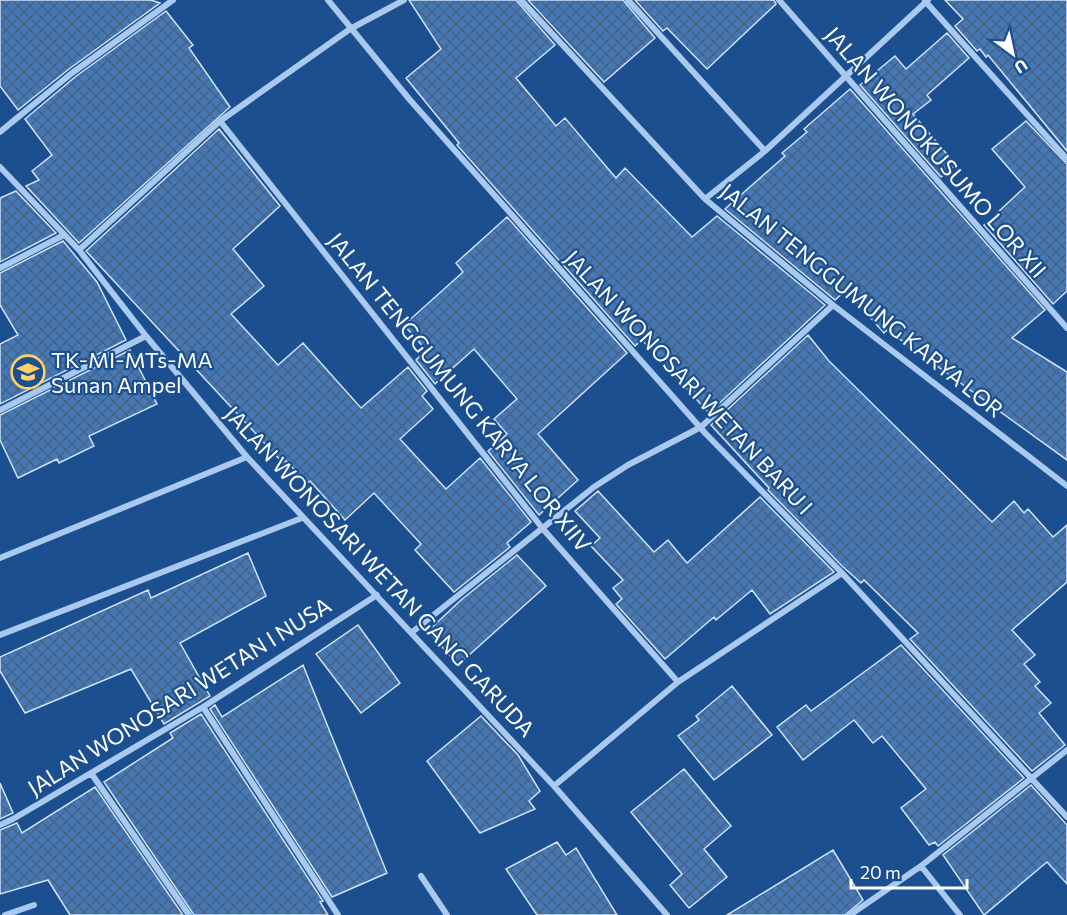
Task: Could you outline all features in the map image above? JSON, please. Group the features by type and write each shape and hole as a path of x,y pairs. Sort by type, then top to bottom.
{"street":[{"path":"0,132 120,37 173,0"},
{"name":"JALAN WONOSARI WETAN BARU I","path":"328,0 410,100 701,427 842,573 1067,817"},
{"path":"79,250 220,121 350,29 404,0"},
{"name":"JALAN TENGGUMUNG KARYA LOR","path":"521,0 705,199 833,305 1067,486"},
{"path":"628,0 765,151"},
{"name":"JALAN WONOKUSUMO LOR XII","path":"779,0 1067,328"},
{"path":"705,199 765,151 926,1 1067,159"},
{"name":"JALAN TENGGUMUNG KARYA LOR XIIV","path":"220,121 543,529 678,682"},
{"name":"JALAN WONOSARI WETAN GANG GARUDA","path":"0,167 79,250 146,336 247,457 554,786 667,915"},
{"path":"0,268 63,235"},
{"path":"411,633 594,487 628,465 701,427 833,305"},
{"path":"0,410 146,336"},
{"path":"0,558 247,457"},
{"path":"0,635 302,518"},
{"path":"554,786 678,682 842,573"},
{"name":"JALAN WONOSARI WETAN I NUSA","path":"0,825 203,706 377,595"},
{"path":"203,706 338,915"},
{"path":"850,915 921,866 1067,750"},
{"path":"91,773 189,915"},
{"path":"921,866 960,915"},
{"path":"420,876 447,915"},
{"path":"5,915 34,905"}],"building":[{"path":"0,0 151,0 160,3 69,69 18,110 0,86"},
{"path":"409,0 516,0 555,45 516,78 556,126 565,118 616,178 625,168 692,237 717,216 825,305 709,413 642,340 635,346 457,145 459,143 406,78 441,49"},
{"path":"528,0 623,0 655,38 604,82"},
{"path":"635,0 774,0 776,4 707,69 667,28 663,31"},
{"path":"945,0 1067,0 1067,151 988,55 986,57 980,49 977,51 955,26 963,19"},
{"path":"166,11 193,45 189,48 230,107 79,243 26,186 39,180 32,171 52,155 25,119 75,77"},
{"path":"947,33 969,58 927,95 931,100 913,114 956,165 941,177 860,85 895,56 906,69"},
{"path":"850,89 1045,310 1012,338 1067,372 1067,460 887,330 884,333 846,290 835,300 725,209 785,156 782,153 807,132 804,129"},
{"path":"1026,121 1067,164 1067,291 1053,304 984,225 1025,187 992,149"},
{"path":"219,129 280,206 233,249 264,286 231,314 278,365 303,343 361,408 408,367 427,391 422,396 433,409 400,439 446,489 480,458 531,522 507,543 510,547 454,592 415,550 421,544 374,493 345,520 310,481 307,483 286,461 283,463 86,251"},
{"path":"16,191 56,233 0,262 0,198"},
{"path":"507,217 627,353 538,434 578,480 539,515 488,451 507,434 494,419 517,399 474,349 435,384 416,360 426,350 404,325 463,272 456,263"},
{"path":"63,241 97,282 126,340 0,404 0,344 18,335 0,305 0,273"},
{"path":"808,335 829,361 992,522 1014,501 1024,513 1028,509 1053,537 1067,525 1067,582 1012,630 1035,655 1024,664 1040,682 1035,686 1051,703 1039,713 1065,745 1032,771 910,639 918,633 864,580 861,583 842,566 768,490 769,488 711,425"},
{"path":"130,350 157,404 89,436 94,446 59,463 57,459 18,478 0,440 0,415"},
{"path":"598,491 654,552 668,540 687,563 760,497 834,572 770,614 752,590 716,620 714,617 665,659 616,604 622,599 613,588 623,580 591,546 600,538 575,511"},
{"path":"248,553 266,596 180,643 210,696 164,724 131,669 25,713 0,671 0,657 148,590 151,598"},
{"path":"517,555 546,586 458,665 428,631 461,600"},
{"path":"358,625 400,683 361,713 316,654"},
{"path":"901,645 1024,778 938,846 935,842 929,845 901,808 926,789 882,736 873,743 854,720 803,760 777,727 806,705 811,711"},
{"path":"303,665 387,873 332,897 210,709 215,705 222,717"},
{"path":"732,686 772,735 714,780 678,736 699,720 696,716"},
{"path":"201,714 323,901 320,902 328,915 194,915 104,782 173,738 170,733"},
{"path":"481,716 518,755 540,791 529,801 535,809 480,833 427,761"},
{"path":"684,769 731,826 704,849 727,877 689,908 670,885 682,874 631,812"},
{"path":"0,783 13,813 0,819"},
{"path":"1031,785 1067,825 1067,884 1047,862 984,915 943,855"},
{"path":"95,787 183,915 70,915 48,880 0,894 0,830 17,823 22,833"},
{"path":"557,842 566,855 576,848 617,915 537,915 506,869"},
{"path":"833,850 863,900 845,915 727,915"}],"place":[{"name":"TK-MI-MTs-MA Sunan Ampel","path":"28,372"}]}
